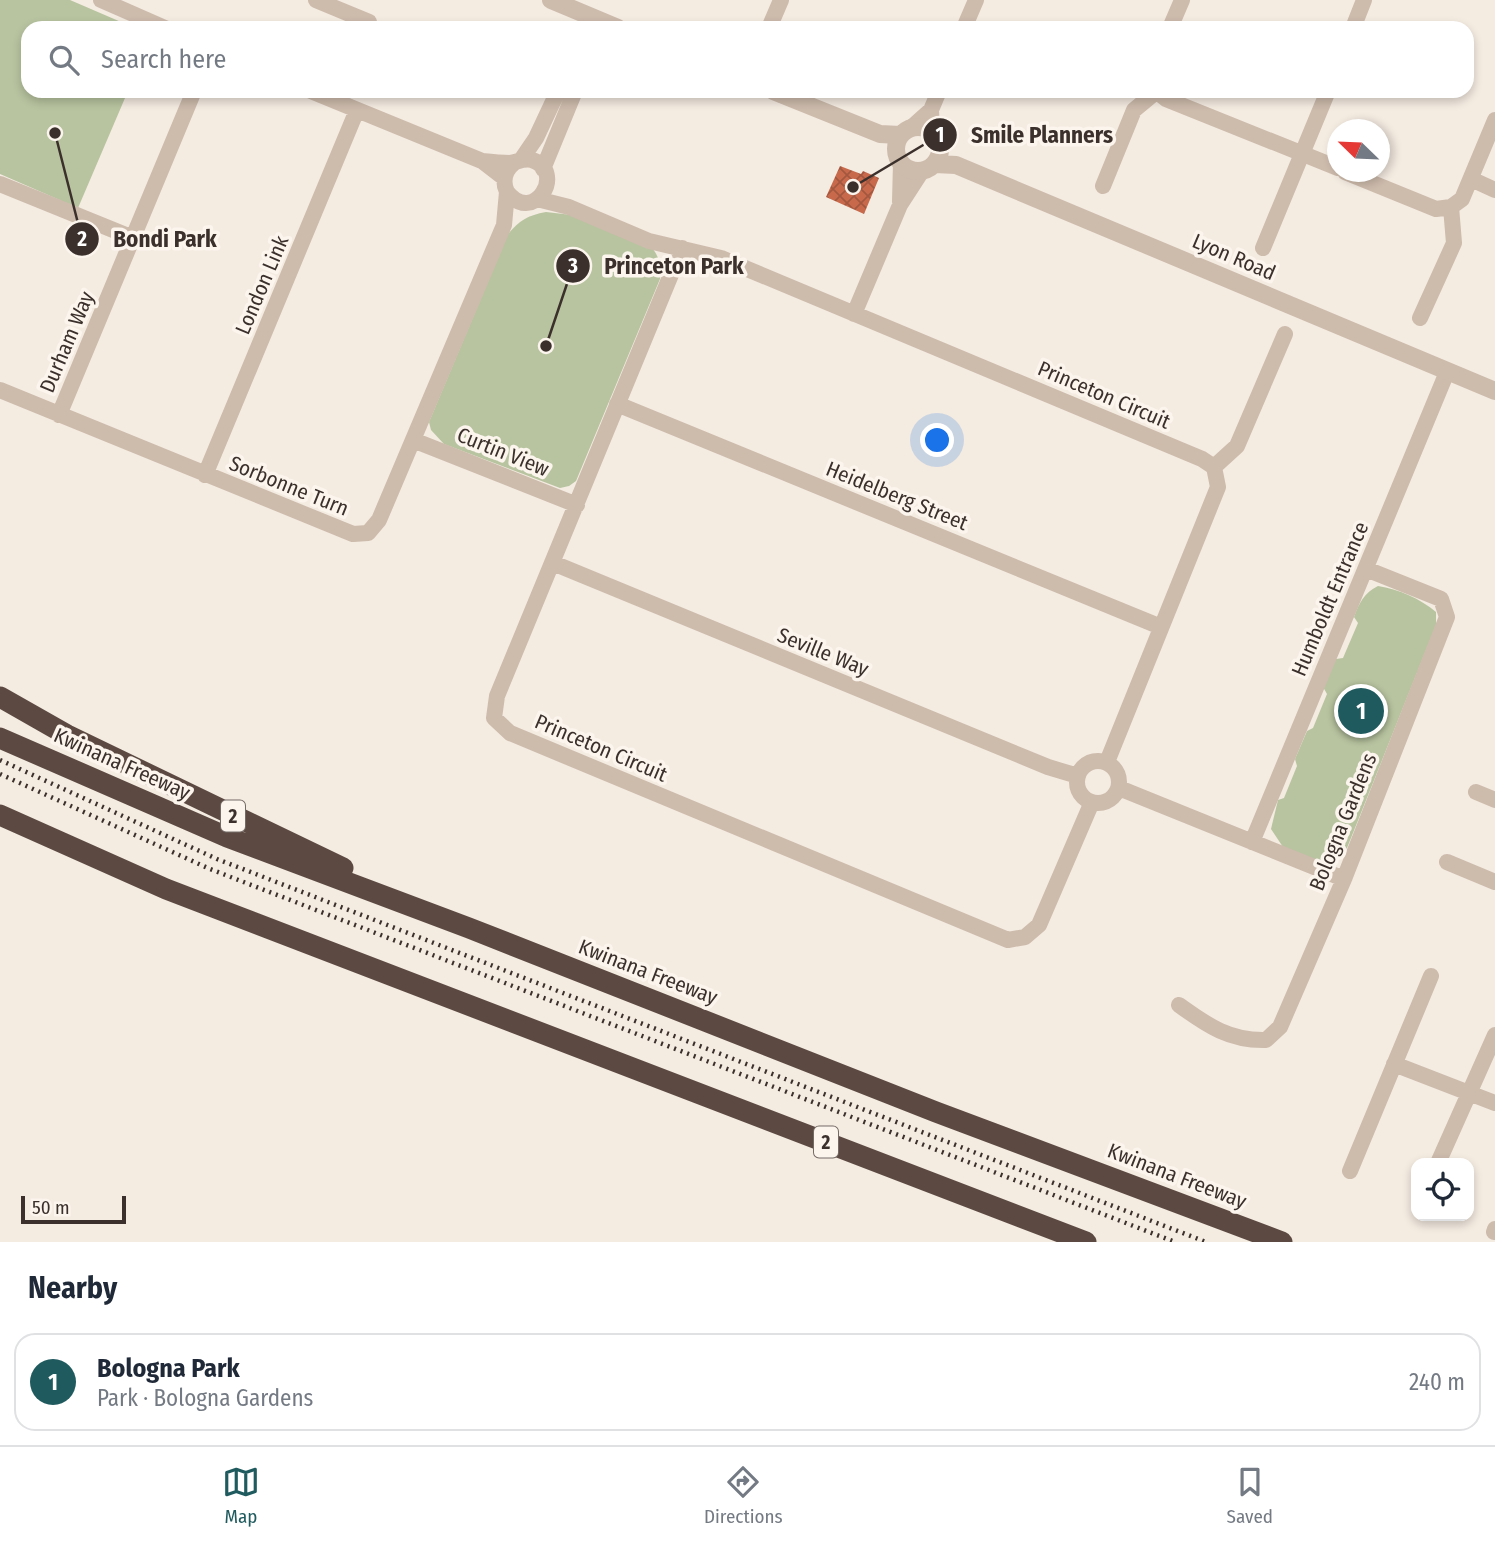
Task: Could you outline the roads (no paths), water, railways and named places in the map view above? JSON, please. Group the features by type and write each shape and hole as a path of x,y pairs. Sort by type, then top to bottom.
{"highway":[{"name":"2","path":"0,697 67,735 469,928"},
{"name":"Kwinana Freeway","path":"0,738 227,837 469,928 936,1112 1282,1242"},
{"name":"2","path":"0,815 166,889"},
{"name":"2","path":"0,829 166,889 1086,1242"}],"street":[{"path":"316,0 367,21"},
{"path":"551,0 594,21"},
{"path":"772,21 781,0"},
{"path":"967,21 975,0"},
{"path":"1173,21 1182,0"},
{"path":"1356,21 1364,0"},
{"path":"106,1 150,21"},
{"name":"Durham Way","path":"59,415 191,98"},
{"path":"340,98 357,110 482,161 534,161 545,175"},
{"path":"505,185 507,169 536,138 555,98"},
{"path":"482,161 505,185 512,198 530,201 544,191 545,175 572,98"},
{"path":"790,98 902,144"},
{"path":"900,205 902,144 931,110 936,98"},
{"path":"1103,186 1134,110 1149,98"},
{"path":"1165,98 1327,164"},
{"path":"1263,248 1325,98"},
{"name":"London Link","path":"205,475 357,110"},
{"path":"854,314 900,205 941,151 931,110"},
{"path":"1370,182 1436,209 1451,207 1462,199 1495,120"},
{"path":"902,144 926,127 956,165"},
{"path":"902,144 907,168 928,168"},
{"name":"Lyon Road","path":"928,168 956,165 1495,391"},
{"name":"Princeton Circuit","path":"545,175 569,207"},
{"path":"1471,179 1495,190"},
{"path":"0,184 133,237"},
{"name":"Sorbonne Turn","path":"0,390 353,534 368,533 379,520 504,225 505,185"},
{"name":"Princeton Circuit","path":"530,201 569,207 649,241 720,258 1202,459 1214,467"},
{"name":"Sorbonne Turn","path":"504,225 530,201"},
{"path":"1420,318 1454,243 1451,207"},
{"name":"Princeton Circuit","path":"682,248 497,696 494,718 510,733 1008,940 1025,937 1039,925 1092,802"},
{"path":"1107,762 1218,487 1214,467 1237,446 1285,334"},
{"name":"Humboldt Entrance","path":"1252,842 1447,372"},
{"name":"Heidelberg Street","path":"618,404 1161,628"},
{"name":"Curtin View","path":"413,440 577,505"},
{"name":"Seville Way","path":"553,563 1048,767 1078,776"},
{"name":"Bologna Gardens","path":"1179,1004 1205,1024 1245,1041 1266,1040 1280,1027 1344,879 1447,617 1441,599 1366,569"},
{"path":"1096,760 1107,762 1115,768 1120,778 1119,788 1114,796 1104,802 1092,802 1077,788 1078,776 1084,766 1096,760"},
{"path":"1119,788 1344,879"},
{"path":"1476,792 1495,800"},
{"path":"1447,862 1495,882"},
{"path":"1350,1171 1431,976"},
{"path":"1440,1158 1495,1035"},
{"path":"1394,1064 1495,1103"}],"railway":[{"path":"0,760 217,859 1206,1242"},
{"path":"0,774 210,869 1175,1242"}],"place":[{"name":"Bondi Park","path":"55,133"},
{"name":"Smile Planners","path":"853,187"},
{"name":"Princeton Park","path":"546,346"},
{"name":"Bologna Park","path":"1361,711"}]}
